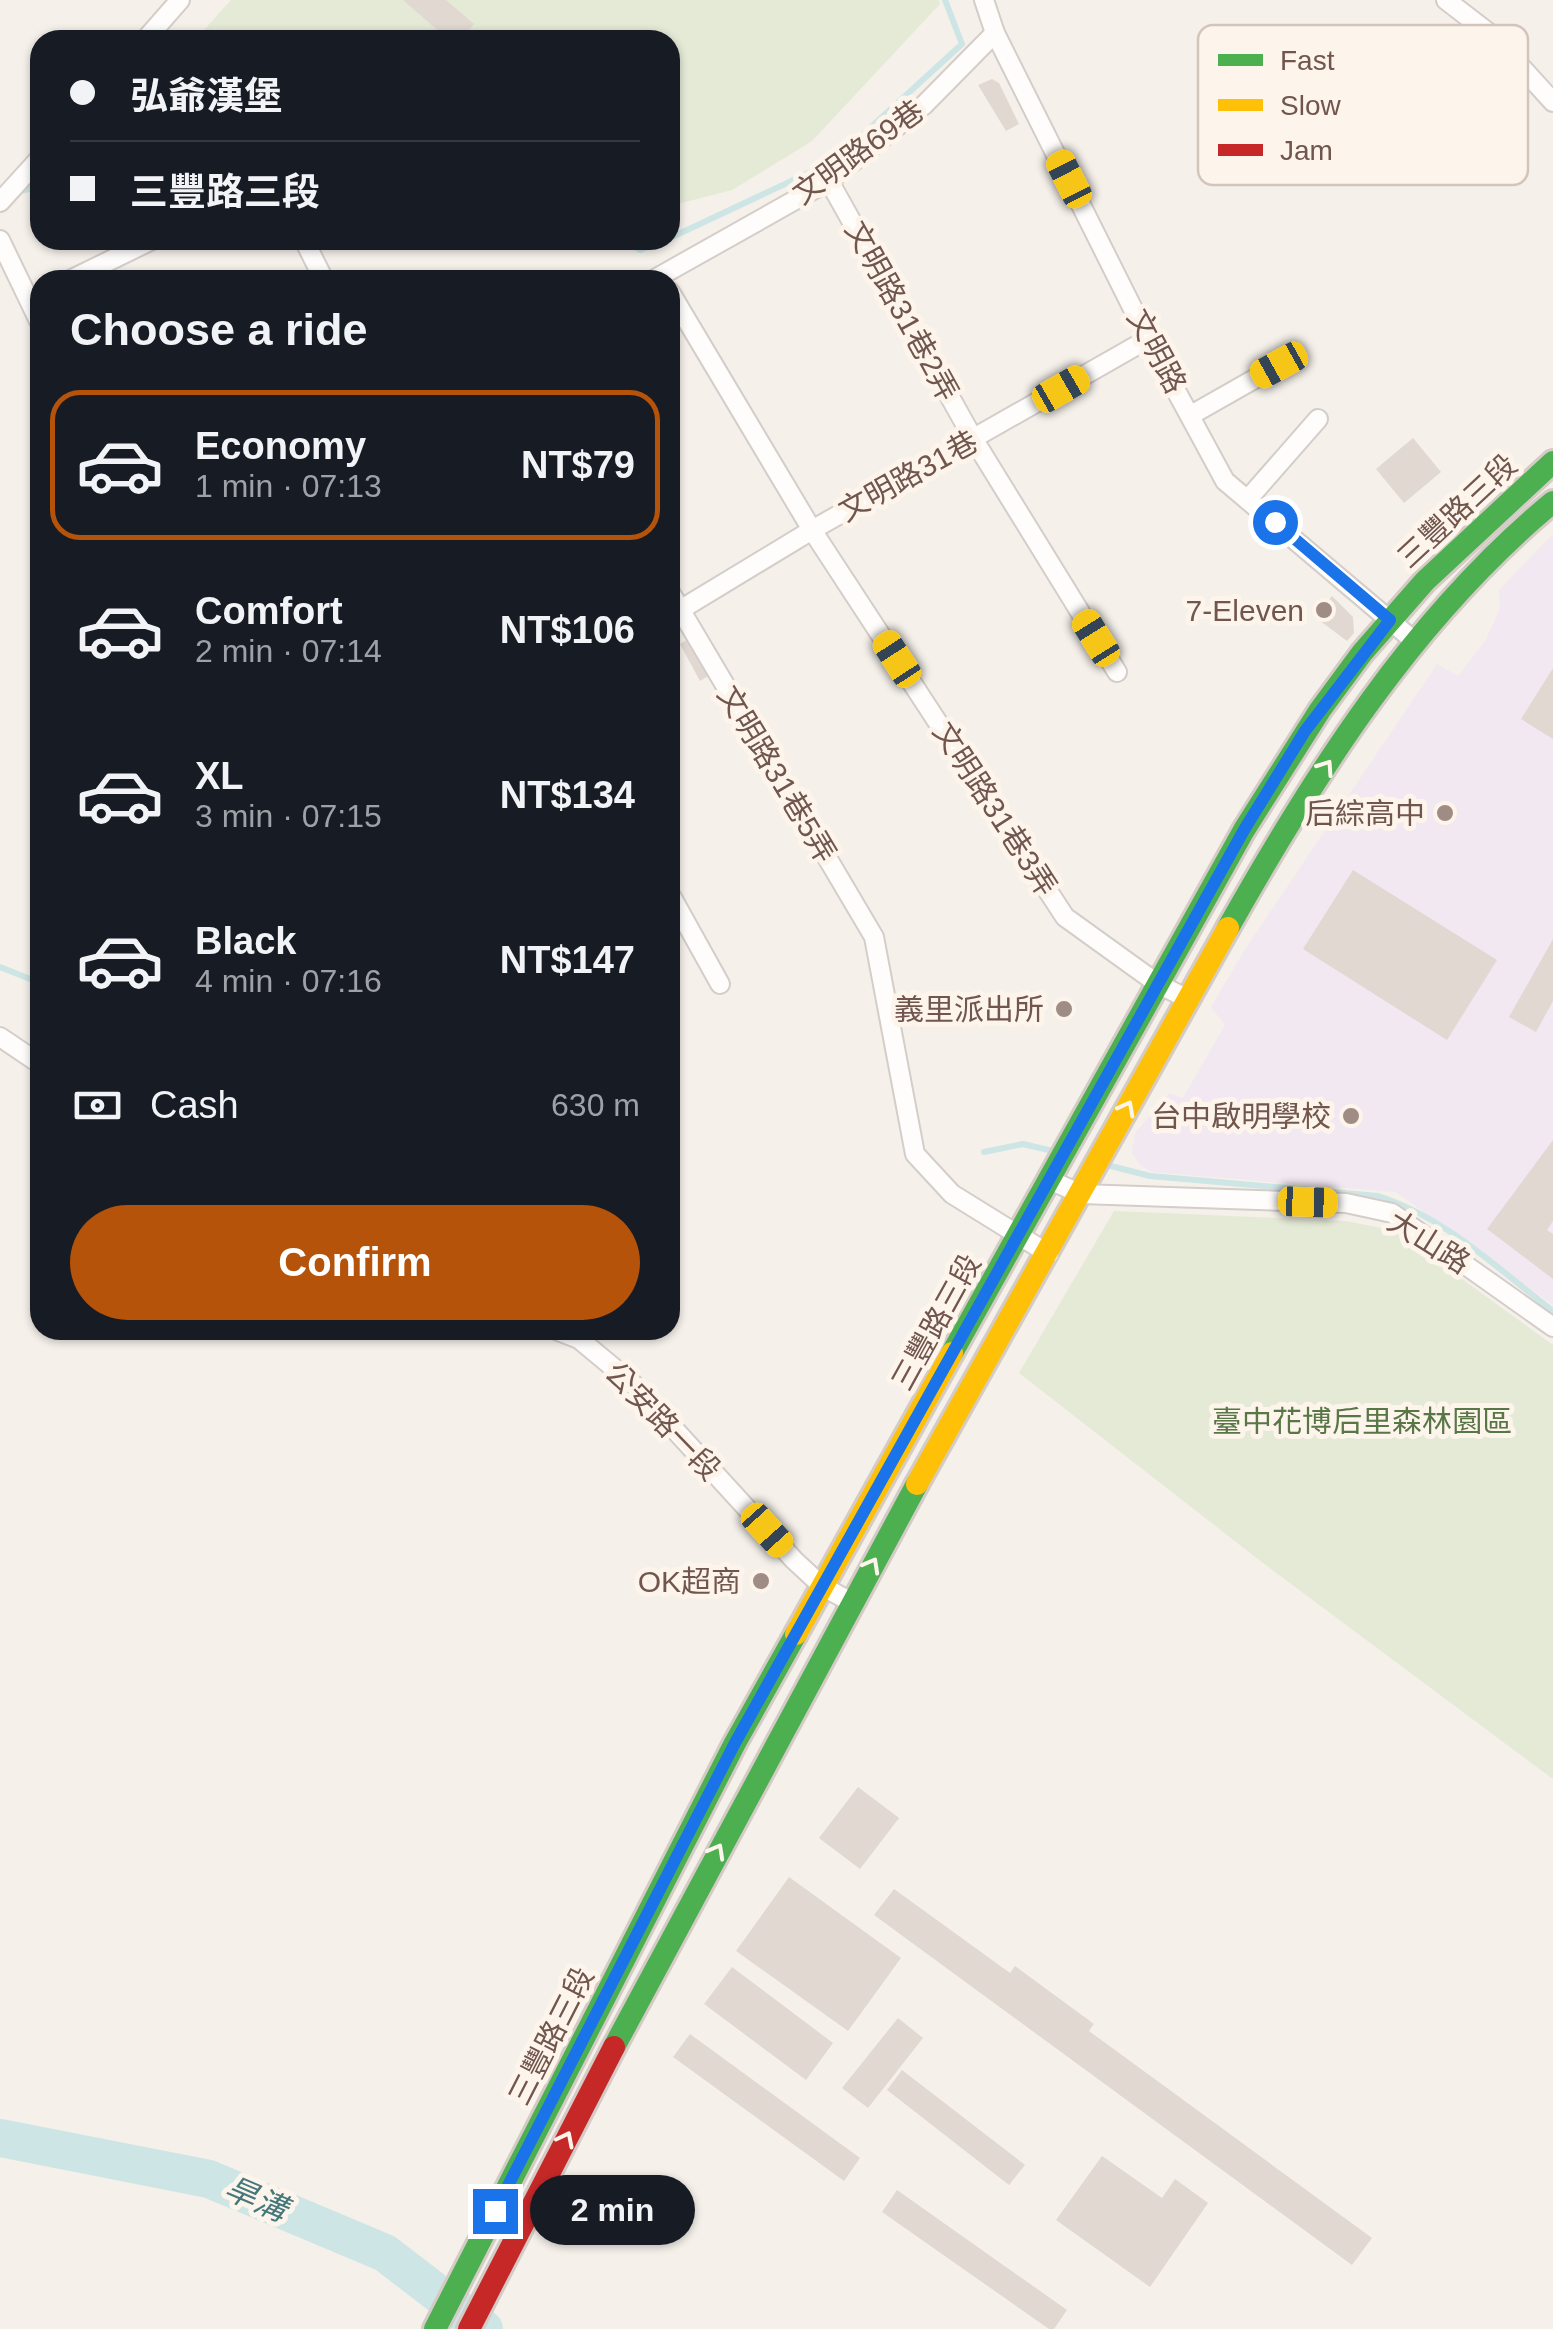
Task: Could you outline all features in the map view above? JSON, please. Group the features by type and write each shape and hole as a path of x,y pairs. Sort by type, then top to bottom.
{"main road":[{"name":"三豐路三段","path":"435,2329 735,1743 1158,984 1305,731 1390,620 1482,522 1553,462"},
{"name":"三豐路三段","path":"469,2329 851,1602 1278,839 1413,640 1501,545 1553,502"},
{"path":"495,2211 521,2225"}],"street":[{"path":"154,30 180,0"},
{"path":"1446,0 1478,25"},
{"name":"文明路","path":"989,2 995,33 1148,339 1225,480 1413,640"},
{"name":"文明路69巷","path":"680,271 829,181 924,105 995,33"},
{"path":"1528,74 1553,102"},
{"path":"0,202 30,169"},
{"name":"文明路31巷2弄","path":"829,181 974,440 1116,672"},
{"path":"0,240 30,291"},
{"path":"90,270 132,250"},
{"name":"文明路31巷3弄","path":"680,313 812,530 1065,917 1158,984 1186,998"},
{"name":"文明路31巷","path":"680,610 812,530 1148,339"},
{"path":"1191,415 1279,365"},
{"path":"1248,499 1318,418"},
{"name":"文明路31巷5弄","path":"680,621 874,937 916,1154 952,1194 1049,1254"},
{"path":"680,912 720,984"},
{"path":"0,1037 30,1057"},
{"name":"大山路","path":"1052,1180 1081,1194 1346,1204 1392,1213 1553,1327"},
{"name":"公安路一段","path":"580,1340 632,1383 822,1586 851,1602"}],"shaded area":[{"path":"1553,534 1553,1305 1396,1192 1151,1172 1132,1153 1135,1133 1169,1093 1183,1098 1225,1025 1211,1007 1246,948 1437,664 1458,676 1485,641 1500,609 1499,590"}],"green space":[{"path":"231,0 939,0 940,4 812,141 732,190 680,203 680,30 204,30"},
{"name":"臺中花博后里森林園區","path":"1114,1211 1346,1221 1396,1231 1553,1345 1553,1779 1263,1563 1019,1373"}],"building":[{"path":"403,0 446,0 474,24 469,30 438,30"},
{"path":"992,79 999,83 1019,124 1006,131 978,85"},
{"path":"1413,438 1441,472 1404,503 1376,469"},
{"path":"1332,596 1353,617 1354,633 1347,641 1315,617"},
{"path":"692,637 712,674 700,681 680,644"},
{"path":"1553,668 1553,739 1521,719"},
{"path":"1353,870 1497,960 1447,1040 1303,949"},
{"path":"1553,939 1553,1001 1536,1032 1509,1017"},
{"path":"1553,1140 1553,1221 1547,1230 1553,1234 1553,1279 1487,1229"},
{"path":"858,1787 899,1818 860,1869 819,1838"},
{"path":"789,1877 901,1958 848,2031 736,1951"},
{"path":"894,1889 1010,1973 1015,1966 1094,2024 1089,2031 1372,2238 1352,2265 874,1915"},
{"path":"732,1967 833,2043 806,2080 704,2004"},
{"path":"898,2018 923,2038 868,2108 842,2088"},
{"path":"690,2034 860,2158 844,2181 673,2057"},
{"path":"902,2070 1025,2165 1009,2185 887,2090"},
{"path":"1102,2156 1162,2198 1175,2179 1208,2203 1150,2287 1056,2220"},
{"path":"897,2190 1067,2310 1054,2329 882,2212"}],"waterway":[{"path":"680,233 834,161 962,44 945,0"},
{"path":"17,192 30,189"},
{"path":"0,967 30,979"},
{"path":"984,1152 1023,1144 1057,1152"},
{"path":"1103,1164 1150,1176 1378,1196 1449,1231 1553,1311"},
{"name":"旱溝","path":"0,2138 209,2179 385,2253 484,2329"}],"traffic: fast":[{"path":"952,1353 1244,830 1320,710 1362,653 1425,581 1553,462"},
{"path":"1228,928 1333,755 1412,646 1456,595 1553,502"},
{"path":"614,2047 917,1484"},
{"path":"435,2329 735,1743 796,1634"}],"traffic: slow":[{"path":"917,1484 1228,928"},
{"path":"796,1634 952,1353"}],"traffic: jam":[{"path":"469,2329 614,2047"}],"place":[{"name":"7-Eleven","path":"1324,610"},
{"name":"后綜高中","path":"1445,813"},
{"name":"義里派出所","path":"1064,1009"},
{"name":"台中啟明學校","path":"1351,1116"},
{"name":"OK超商","path":"761,1581"}],"route":[{"path":"495,2211 735,1743 1244,830 1305,731 1390,620 1275,522"}]}
